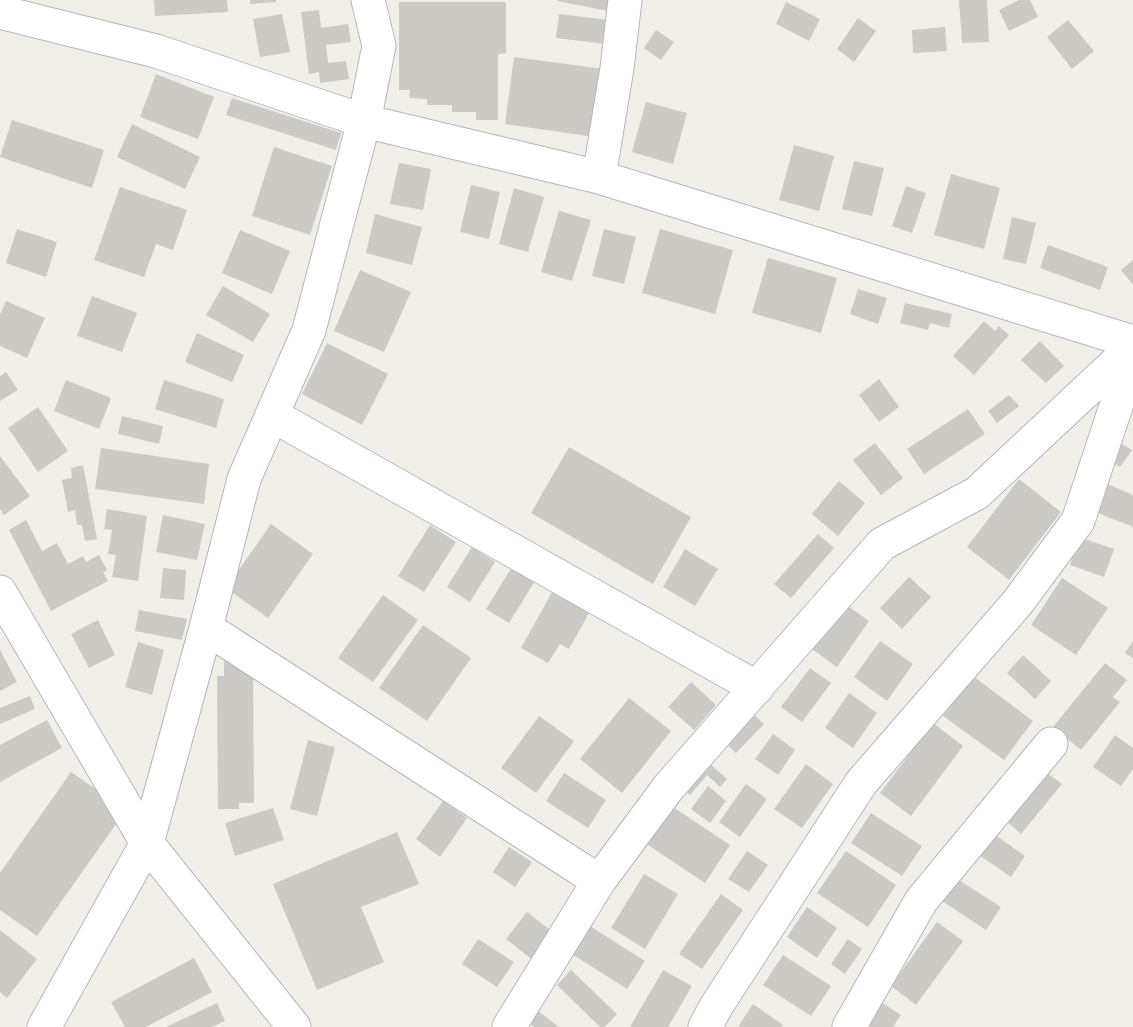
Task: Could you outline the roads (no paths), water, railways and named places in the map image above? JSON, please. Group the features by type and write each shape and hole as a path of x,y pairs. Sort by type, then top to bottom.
{"street":[{"path":"44,1027 147,843 244,479 309,330 364,120 379,46 368,0"},
{"path":"599,177 617,68 625,0"},
{"path":"0,12 156,51 364,120 599,177 1133,342"},
{"path":"509,1027 599,881 668,788 882,544 977,493 1133,346"},
{"path":"705,1027 861,783 1018,602 1078,521 1133,354"},
{"path":"272,415 757,688"},
{"path":"0,592 147,843 294,1027"},
{"path":"206,628 599,881"},
{"path":"849,1027 921,902 1051,744"}]}
